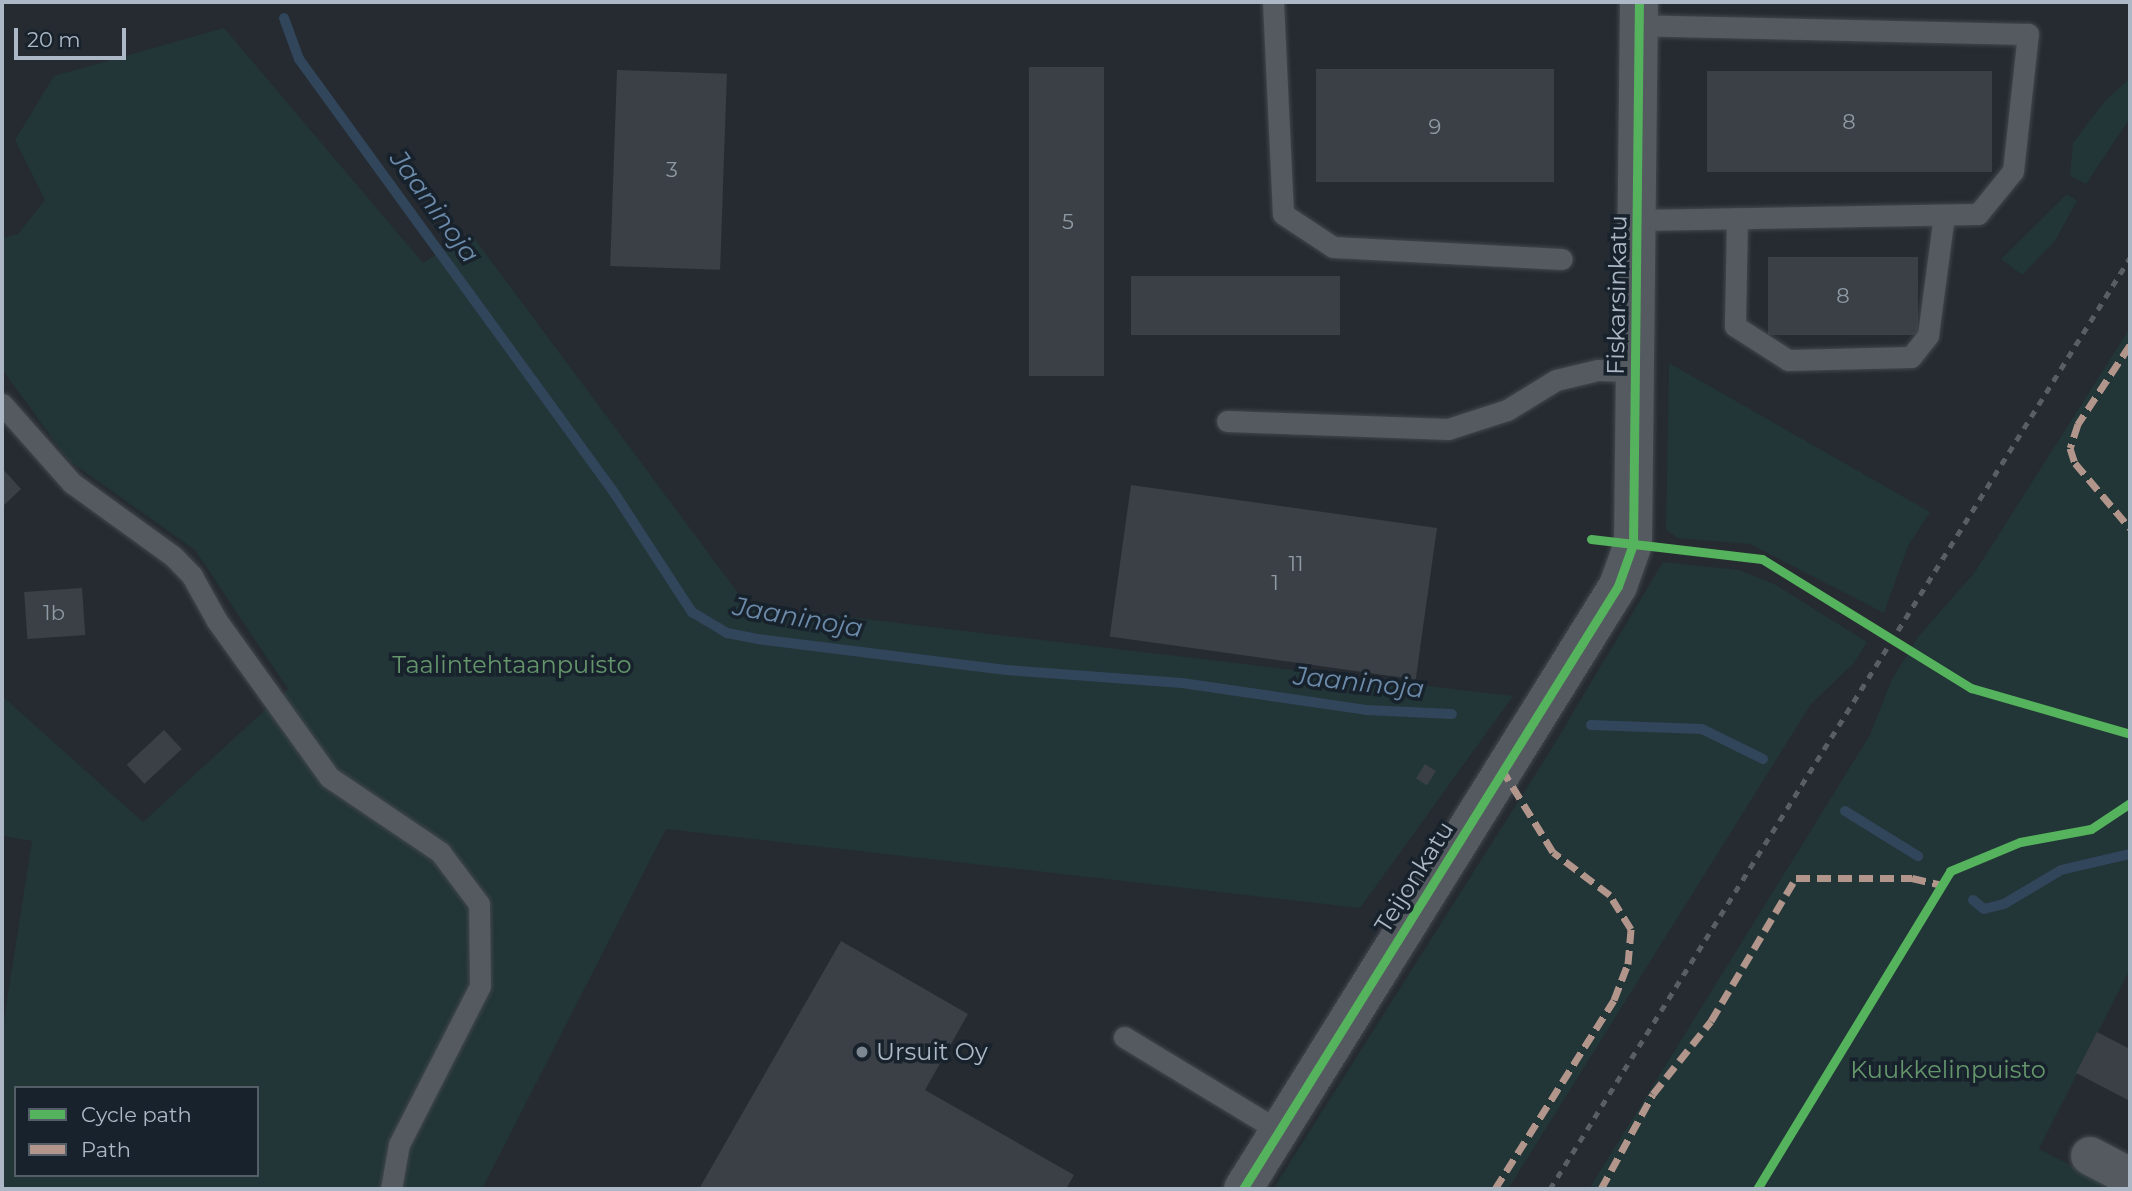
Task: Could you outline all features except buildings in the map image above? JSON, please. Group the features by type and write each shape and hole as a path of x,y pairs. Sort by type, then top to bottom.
{"street":[{"name":"Fiskarsinkatu","path":"1618,586 1633,544 1638,14"},
{"name":"Teijonkatu","path":"1243,1189 1618,586"},
{"path":"2090,1156 2130,1177"}],"lane":[{"path":"1273,2 1283,214 1333,247 1562,259"},
{"path":"1637,220 1978,214 2013,171 2028,34 1638,14"},
{"path":"1737,218 1735,326 1788,360 1911,357 1928,335 1944,215"},
{"path":"1227,421 1448,429 1507,410 1556,380 1598,370 1635,371"},
{"path":"2,404 72,483 173,556 192,576 217,621 329,777 440,852 479,904 480,986 399,1144 391,1189"},
{"path":"1124,1037 1279,1132"}],"green space":[{"name":"Taalintehtaanpuisto","path":"224,28 423,263 471,234 747,605 1513,696 1360,908 666,829 482,1189 2,1189 2,1032 32,841 2,836 2,696 143,822 288,689 195,550 68,460 2,369 2,238 18,234 45,200 15,140 54,76"},
{"path":"2130,78 2130,118 2086,184 2070,176 2073,143 2104,102"},
{"path":"2067,194 2077,201 2055,241 2022,275 2001,259"},
{"name":"Kuukkelinpuisto","path":"2130,328 2130,969 2039,1149 2117,1189 1589,1189 1870,735 1891,681 1918,637 1975,572"},
{"path":"1669,363 1930,512 1908,546 1884,613 1750,544 1677,538 1666,529"},
{"path":"1663,562 1739,570 1776,585 1867,642 1854,663 1811,704 1508,1189 1273,1189 1549,753"}],"waterway":[{"name":"Jaaninoja","path":"284,18 299,59 613,491 692,612 727,633 1006,670 1182,683 1366,710 1452,714"},
{"name":"Jaaninoja","path":"1591,725 1702,729 1763,759"},
{"name":"Jaaninoja","path":"1845,811 1918,856"},
{"name":"Jaaninoja","path":"1973,900 1984,909 2004,904 2061,870 2130,854"}],"railway":[{"path":"1550,1189 2130,258"}],"marked path":[{"path":"2130,345 2078,424 2070,448 2075,463 2130,528"},
{"path":"1495,1189 1614,1000 1628,964 1631,929 1610,895 1553,852 1503,771"},
{"path":"1601,1189 1653,1094 1711,1021 1796,878 1912,878 1942,885"}],"cycle path":[{"path":"1243,1189 1618,586 1633,544 1639,2"},
{"path":"1591,539 1762,559 1971,688 2130,734"},
{"path":"1757,1189 1950,871 2020,842 2091,829 2130,803"}],"place":[{"name":"Ursuit Oy","path":"862,1052"}]}
